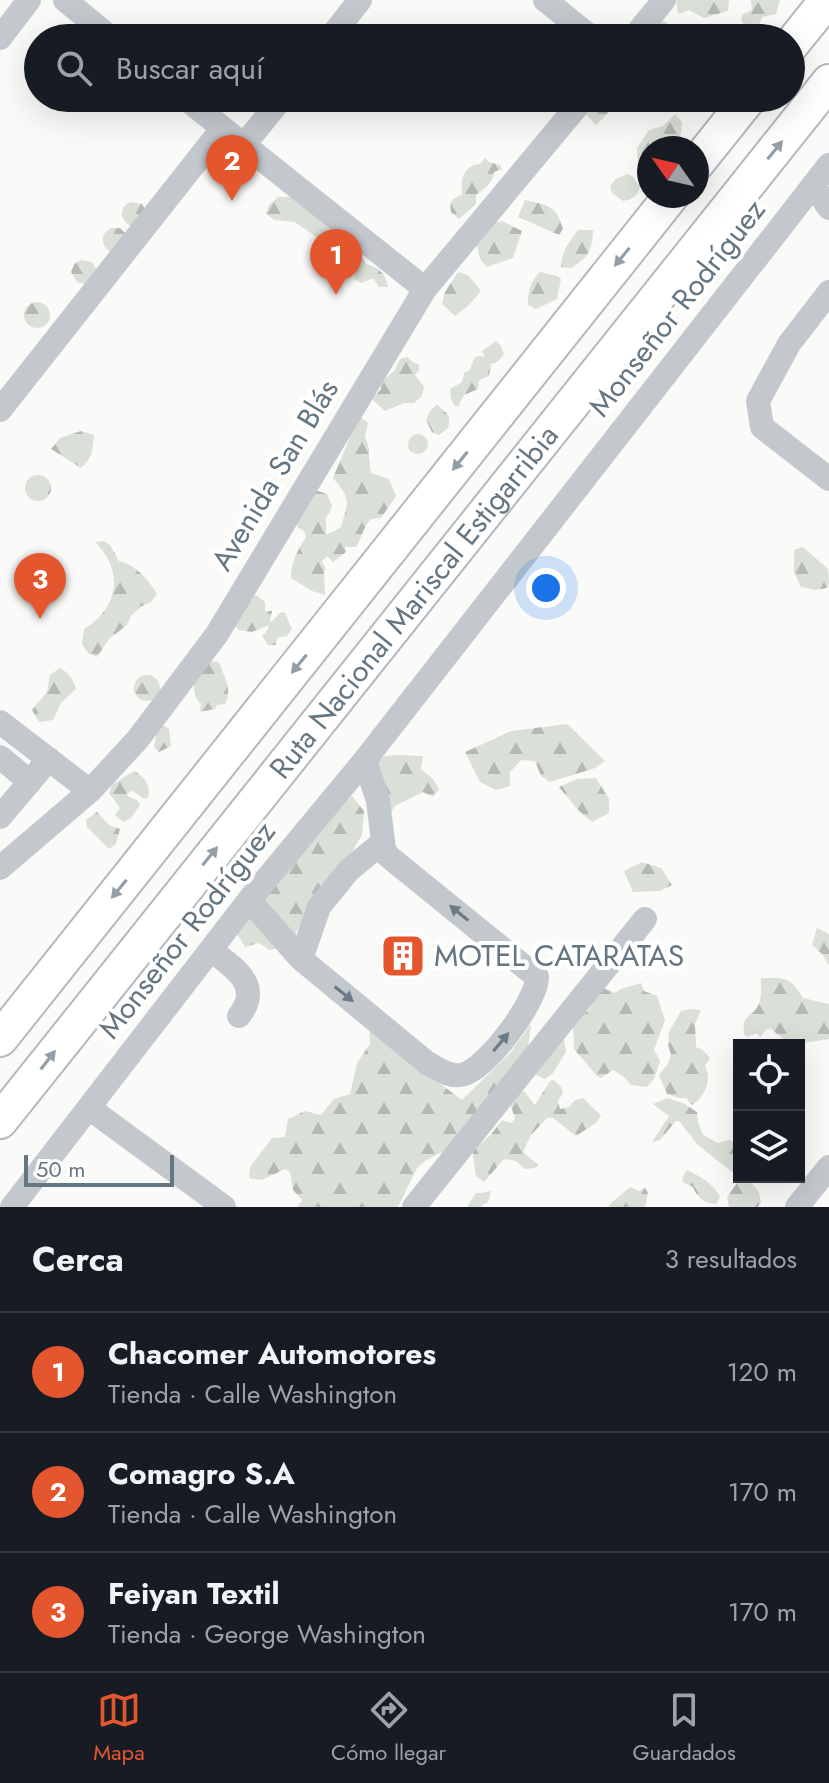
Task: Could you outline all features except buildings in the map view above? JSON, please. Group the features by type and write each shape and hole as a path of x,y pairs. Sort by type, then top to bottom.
{"highway":[{"path":"805,28 827,0"},
{"name":"Ruta Nacional Mariscal Estigarribia","path":"0,1121 829,82"},
{"path":"709,148 738,112"},
{"name":"Ruta Nacional Mariscal Estigarribia","path":"0,1039 661,208"}],"street":[{"path":"0,38 29,0"},
{"path":"341,24 360,0"},
{"path":"545,0 575,24"},
{"path":"644,24 664,0"},
{"path":"68,1 95,24"},
{"path":"202,112 425,289"},
{"path":"243,146 271,112"},
{"name":"Avenida San Blás","path":"2,861 90,791 138,739 217,634 425,289 572,112"},
{"path":"0,410 222,129"},
{"name":"Monseñor Rodríguez","path":"12,1207 249,900 365,760 829,165"},
{"path":"813,185 829,208"},
{"path":"829,292 789,344 758,401 762,427 829,479"},
{"path":"0,722 90,791"},
{"path":"0,757 30,782"},
{"path":"0,817 49,759"},
{"path":"249,900 301,959 426,1062 445,1073 458,1076 470,1073 504,1042 529,999 537,977 388,856 383,842 378,801 365,760"},
{"path":"301,959 319,907 349,870 383,842"},
{"path":"414,1207 645,919"},
{"path":"211,950 242,976 249,990 246,1008 239,1016"},
{"path":"529,999 539,1011 551,1036"},
{"path":"89,1108 224,1207"},
{"path":"797,1207 829,1167"}],"green space":[{"path":"676,0 729,0 728,11 704,18 689,10 678,14"},
{"path":"751,0 780,0 776,14 762,17 759,24 743,24 743,14 752,10"},
{"path":"584,112 608,112 596,125"},
{"path":"675,114 682,122 681,134 645,136 649,130 663,126"},
{"path":"485,158 502,169 494,172 490,182 476,195 476,204 459,219 451,212 451,202 462,195 465,173"},
{"path":"628,174 633,177 637,183 634,197 623,201 612,193 610,186 616,179"},
{"path":"278,197 292,197 313,207 323,223 358,250 366,264 381,271 388,287 379,287 373,278 361,283 343,261 344,256 295,222 275,220 266,214 269,205"},
{"path":"525,200 545,205 558,215 563,229 559,235 518,217"},
{"path":"130,202 142,204 146,211 131,226 124,221 122,214"},
{"path":"502,221 522,231 513,258 487,267 480,259 476,241 489,224"},
{"path":"111,228 120,228 126,234 112,253 103,240"},
{"path":"578,230 593,230 588,253 571,268 561,267 564,251"},
{"path":"81,260 92,262 96,269 85,284 77,282 71,272 74,264"},
{"path":"458,272 468,275 481,291 455,316 442,304 445,292"},
{"path":"540,272 561,279 557,299 536,309 528,305 528,296"},
{"path":"37,302 46,306 50,315 46,324 37,328 28,324 24,315 28,306"},
{"path":"496,341 504,354 491,364 489,376 479,380 478,389 464,395 458,407 454,405 450,389 462,382 474,358 485,357 482,351"},
{"path":"408,357 419,365 415,375 424,387 421,397 414,403 404,403 385,411 372,399 400,359"},
{"path":"437,404 449,419 448,428 439,435 432,432 426,420"},
{"path":"358,418 368,423 365,436 371,473 389,479 396,496 381,518 368,522 356,547 345,547 346,552 333,562 327,556 322,561 326,570 325,595 291,578 295,557 306,537 304,531 297,527 298,519 302,517 309,499 318,491 327,494 332,506 326,517 326,534 341,527 347,501 333,478"},
{"path":"81,431 94,435 90,457 81,468 51,449 60,438"},
{"path":"414,434 422,434 428,444 422,454 414,454 408,448 408,440"},
{"path":"38,475 47,479 51,488 47,497 38,501 29,497 25,488 29,479"},
{"path":"103,541 110,545 119,561 141,573 157,594 109,639 97,657 88,653 82,644 84,629 104,611 114,589 111,565 95,542"},
{"path":"803,547 828,569 827,588 815,590 801,587 794,572 794,550"},
{"path":"256,595 265,602 265,611 272,611 270,623 284,612 292,629 287,636 277,638 276,645 268,645 262,636 269,625 252,632 239,630 235,625 251,596"},
{"path":"208,661 219,662 228,693 225,704 200,712 194,677"},
{"path":"60,668 70,677 76,689 61,703 53,720 39,722 32,710 47,692 50,675"},
{"path":"147,675 156,679 160,688 156,697 147,701 138,697 134,688 138,679"},
{"path":"567,724 605,761 595,768 550,782 541,776 535,761 521,760 510,772 510,786 496,790 480,782 465,752 511,731"},
{"path":"161,726 169,729 171,746 159,752 154,747 156,737 153,733"},
{"path":"385,756 423,756 421,769 439,789 433,797 423,792 395,806 386,820 371,766"},
{"path":"134,771 146,782 148,798 144,799 133,791 127,793 140,805 131,818 123,822 115,815 120,808 109,793 112,785"},
{"path":"596,778 609,799 609,813 592,822 559,787 577,779"},
{"path":"352,796 364,811 362,835 341,870 309,908 289,946 270,950 259,943 245,947 236,932 324,823"},
{"path":"97,812 109,825 120,829 116,844 109,849 87,827 86,820"},
{"path":"642,862 661,868 672,885 660,891 633,892 624,871"},
{"path":"817,928 829,934 829,965 812,945"},
{"path":"761,978 776,978 791,982 803,998 829,1004 829,1039 805,1043 805,1039 783,1039 770,1028 760,1037 757,1033 747,1037 744,1023 759,1003"},
{"path":"641,983 644,991 657,996 665,1020 654,1050 660,1061 654,1079 647,1087 631,1085 613,1070 601,1078 597,1076 574,1049 573,1022 589,1010 594,996 603,988 615,993"},
{"path":"701,1010 695,1024 696,1047 710,1058 705,1066 708,1077 706,1088 692,1105 686,1098 667,1094 659,1075 671,1055 669,1032 681,1011"},
{"path":"531,1024 527,1056 462,1146 440,1153 417,1168 398,1207 298,1207 302,1200 293,1190 290,1172 285,1169 262,1180 249,1178 250,1167 272,1138 285,1137 288,1119 305,1111 321,1115 334,1099 350,1094 357,1063 370,1044 369,1025 396,1051 462,1100 510,1053"},
{"path":"557,1038 564,1040 566,1052 553,1073 545,1079 534,1074"},
{"path":"554,1080 563,1093 558,1101 560,1109 583,1098 601,1116 576,1136 553,1118 547,1118 531,1135 523,1152 538,1165 525,1169 516,1161 504,1159 484,1182 476,1176 472,1148 485,1140 502,1120 512,1123 515,1118 510,1104 516,1095 524,1091 535,1105 550,1081"},
{"path":"667,1098 683,1103 697,1112 703,1135 718,1143 733,1142 733,1173 698,1145 679,1121 660,1140 652,1142 669,1116 653,1104"},
{"path":"687,1170 714,1188 720,1196 717,1203 705,1202 693,1187 682,1182"},
{"path":"737,1183 749,1183 757,1189 761,1202 758,1207 729,1207 727,1197"},
{"path":"630,1187 639,1191 645,1188 648,1193 645,1207 610,1207 609,1205"},
{"path":"491,1191 488,1202 480,1207 467,1207 475,1194"}],"place":[{"name":"Comagro S.A","path":"232,201"},
{"name":"Chacomer Automotores","path":"336,295"},
{"name":"Feiyan Textil","path":"40,619"},
{"name":"MOTEL CATARATAS","path":"403,956"}]}
